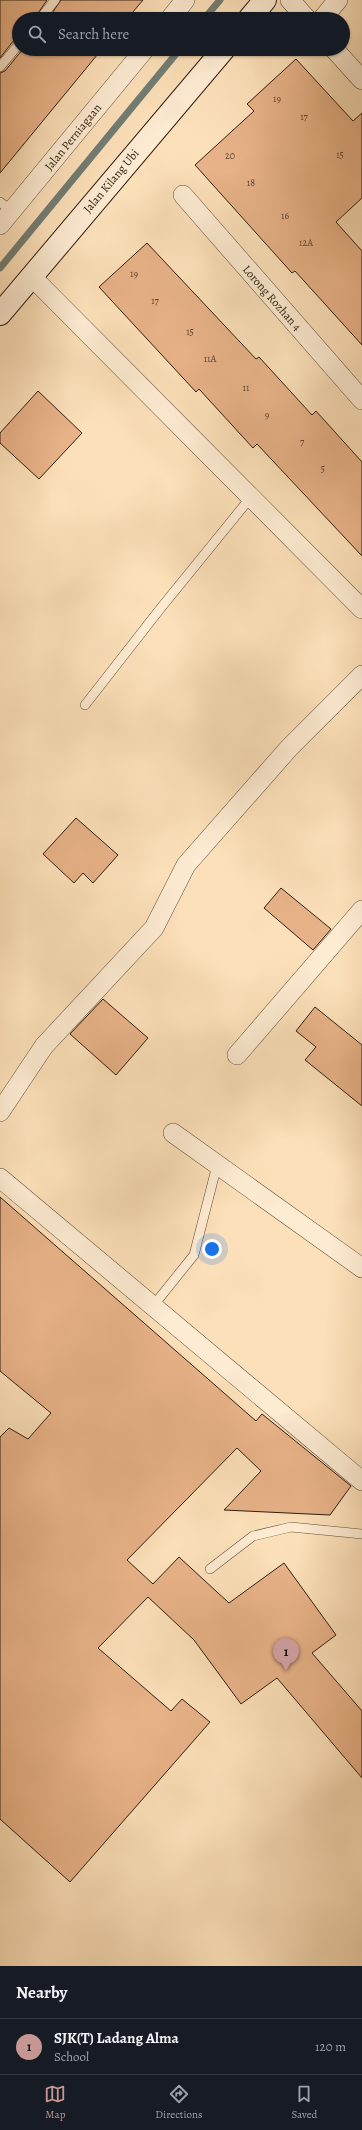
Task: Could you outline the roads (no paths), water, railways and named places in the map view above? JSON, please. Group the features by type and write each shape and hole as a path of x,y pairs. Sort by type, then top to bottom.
{"main road":[{"path":"255,12 265,0"},
{"name":"Jalan Kilang Ubi","path":"0,314 218,56"}],"street":[{"path":"176,12 185,0"},
{"path":"290,0 301,12"},
{"path":"328,12 338,0"},
{"name":"Jalan Perniagaan","path":"4,213 139,56"},
{"path":"340,56 362,80"},
{"name":"Lorong Rozhan 4","path":"183,196 362,400"},
{"path":"31,276 362,609"},
{"path":"0,1112 44,1046 154,928 186,865 289,748 362,675"},
{"path":"237,1055 362,910"},
{"path":"173,1133 362,1268"},
{"path":"0,1178 362,1481"}],"lane":[{"path":"46,12 56,0"},
{"path":"0,67 12,52"},
{"path":"85,705 160,609 251,497"},
{"path":"153,1306 194,1255 217,1165"},
{"path":"210,1569 253,1536 291,1527 362,1534"}],"waterway":[{"path":"210,12 220,0"},
{"path":"0,268 174,56"}],"place":[{"name":"SJK(T) Ladang Alma","path":"286,1671"}]}
